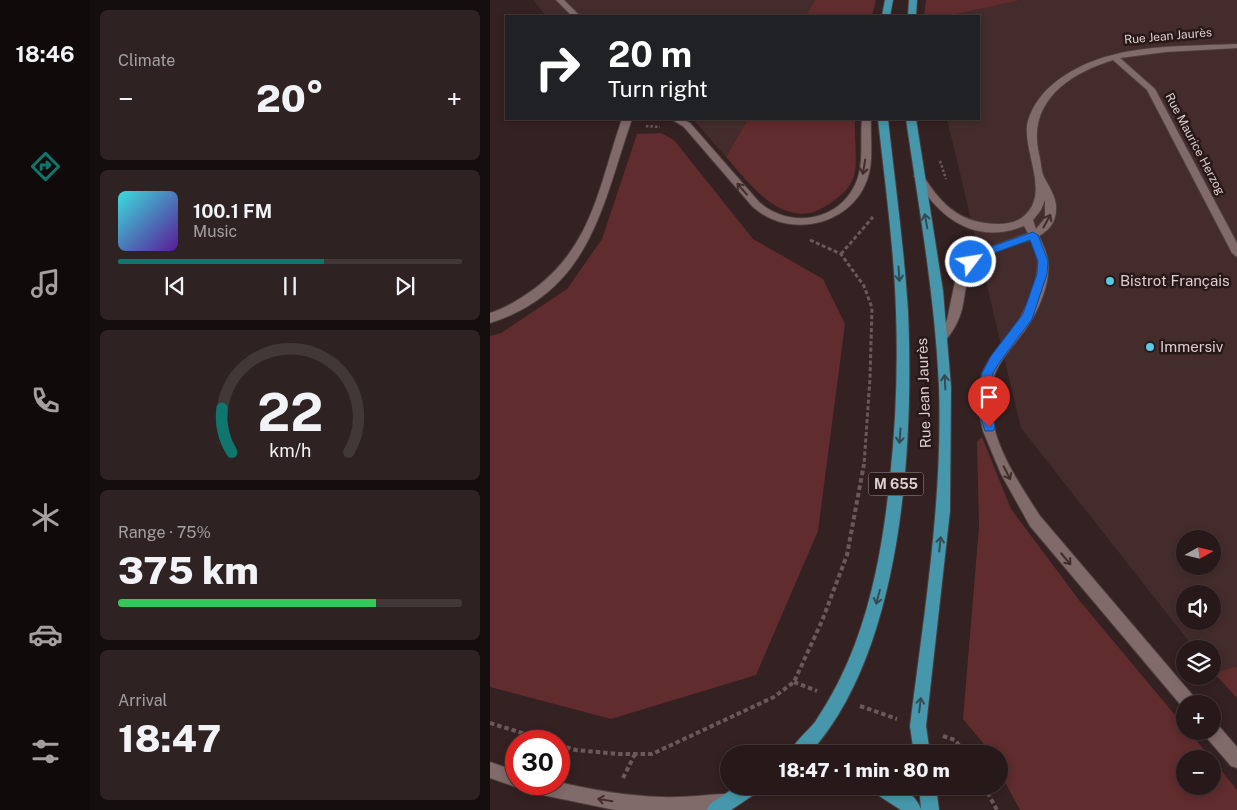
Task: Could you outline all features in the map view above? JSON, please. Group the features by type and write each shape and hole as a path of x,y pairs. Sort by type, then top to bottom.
{"main road":[{"path":"886,15 889,0"},
{"path":"912,0 912,15"},
{"name":"Rue Jean Jaurès","path":"803,745 830,712 851,674 879,595 888,551 901,431 902,331 899,263 883,120"},
{"name":"Rue Jean Jaurès","path":"911,120 938,291 946,387 943,511 918,726 921,745"},
{"path":"720,807 738,795"},
{"path":"893,795 913,810"},
{"path":"928,795 930,810"}],"street":[{"path":"560,0 575,15"},
{"name":"Rue Jean Jaurès","path":"1039,174 1031,144 1035,114 1048,94 1065,79 1083,69 1115,58 1162,50 1237,46"},
{"name":"Rue Maurice Herzog","path":"1115,58 1151,89 1237,253"},
{"path":"490,318 517,306 541,291 561,274 576,256 599,206 627,120"},
{"path":"677,120 687,125 753,201 769,215 785,221 803,222 823,218 839,210 851,198 861,182 866,160 866,120"},
{"path":"919,176 931,197 943,211 969,225 989,228 1009,227 1027,220 1034,214 1039,205 1041,194 1039,174"},
{"path":"942,337 955,317 962,275 971,262 979,255 1033,235 1045,226 1052,211 1052,199 1039,174"},
{"path":"1027,220 1043,261 1042,274 1036,297 1028,316 995,360 988,373 985,388 986,415 992,440 1017,492 1035,521 1182,695"},
{"path":"1220,740 1237,760"},
{"path":"490,770 505,775"},
{"path":"570,794 626,803 720,807"}],"path":[{"path":"938,155 946,182"},
{"path":"570,748 619,754 652,754 774,697 794,682 822,621 847,555 863,475 870,378 872,308 864,286 841,254 881,208 891,191"},
{"path":"794,682 956,740 960,745"},
{"path":"490,723 513,730"},
{"path":"989,795 997,810"}],"shaded area":[{"path":"533,0 815,0 807,15 545,15"},
{"path":"815,0 876,0 872,15 807,15"},
{"path":"926,0 1021,0 952,15 924,15"},
{"path":"1021,0 1237,0 1237,666 1221,671 1221,640 1188,640 1180,630 1221,630 1221,585 1176,585 1176,625 1021,428 947,120 980,120 980,15 952,15"},
{"path":"694,120 747,120 726,157"},
{"path":"747,120 855,120 856,164 854,176 839,197 816,211 801,214 786,211 773,204 748,182 726,157"},
{"path":"661,133 674,140 753,239 823,279 845,324 818,531 756,675 611,719 490,687 490,336 501,333 567,289 602,239 637,134"},
{"path":"982,437 1011,509 1079,600 1176,716 1176,740 1196,740 1204,750 1176,750 1176,795 1221,795 1221,770 1237,790 1237,810 1020,810 1008,788 1008,745 984,745 963,719 979,527 977,442"},
{"path":"1237,666 1237,698 1221,681 1221,671"}],"place":[{"name":"Bistrot Français","path":"1110,281"},
{"name":"Immersiv","path":"1150,347"}],"route":[{"path":"971,262 979,255 1033,235 1043,261 1036,297 1028,316 995,360 988,373 985,388 986,415 989,427"}]}
